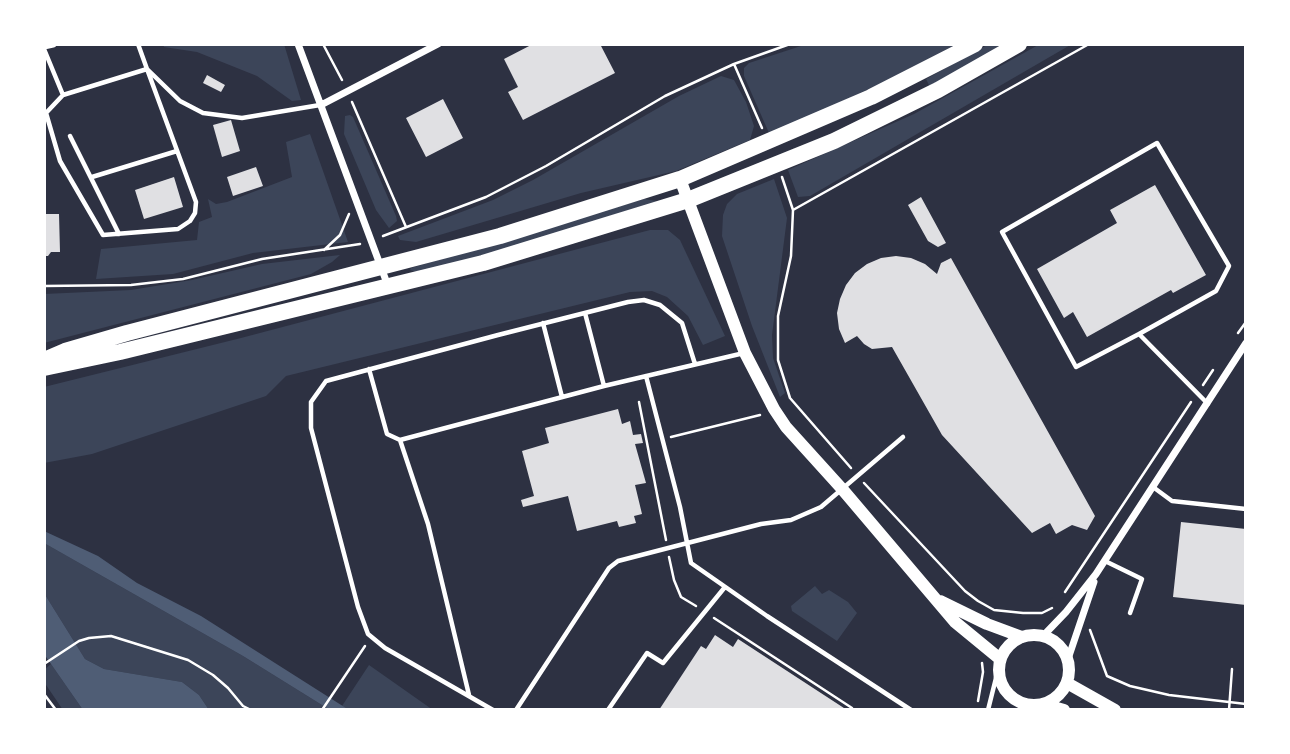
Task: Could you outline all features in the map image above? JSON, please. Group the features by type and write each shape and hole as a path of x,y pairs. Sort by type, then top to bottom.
{"highway":[{"path":"44,360 127,333 557,220 680,179 858,103 975,44"},
{"path":"44,368 388,287 563,240 688,200 834,141 938,90 1019,44"}],"street":[{"path":"44,48 53,44"},
{"path":"298,44 388,287"},
{"path":"321,105 438,44"},
{"path":"680,179 745,353 774,409 786,426 955,622 999,664 1005,690 1012,698 1033,707 1064,710"},
{"path":"1043,636 1096,574 1246,344"},
{"path":"1033,707 1060,693 1067,683 1068,659 1096,574"},
{"path":"937,600 1022,637"},
{"path":"999,664 1013,642 1032,634 1043,636 1062,648 1068,659"},
{"path":"1067,683 1115,710"}],"lane":[{"path":"138,44 196,202 195,213 190,221 178,229 103,235 60,161 46,113 63,95 147,69"},
{"path":"44,48 63,95"},
{"path":"147,69 180,101 203,113 242,118 321,105"},
{"path":"70,136 119,234"},
{"path":"1157,143 1229,266 1216,290 1139,334 1076,367 1002,232 1157,143"},
{"path":"92,177 177,151"},
{"path":"493,710 385,648 368,634 358,607 311,428 311,402 326,381 543,323 644,300 660,305 682,323 695,364"},
{"path":"585,313 604,386"},
{"path":"543,323 562,397"},
{"path":"1139,334 1208,404"},
{"path":"369,369 387,434 400,440 604,386 745,353"},
{"path":"646,376 680,507 691,564 911,710"},
{"path":"516,710 609,568 618,561 761,524 791,520 821,507 903,437"},
{"path":"400,440 428,524 470,696"},
{"path":"1153,487 1172,502 1246,509"},
{"path":"1104,561 1142,579 1130,613"},
{"path":"608,710 647,653 663,663 725,587"},
{"path":"988,710 999,664"}],"path":[{"path":"323,44 348,91 406,228"},
{"path":"44,286 131,285 170,280 262,259 371,241 486,197 546,166 665,96 734,64 790,44"},
{"path":"793,210 1089,44"},
{"path":"734,64 763,130"},
{"path":"782,177 793,210 791,256 778,316 776,342 778,360 790,398 956,581 978,601 994,610 1023,614 1056,607 1218,363"},
{"path":"324,250 340,235 356,199"},
{"path":"1232,342 1246,322"},
{"path":"644,441 754,418 790,398"},
{"path":"1056,607 1066,612"},
{"path":"1080,622 1089,628 1107,677 1130,686 1169,695 1246,704"},
{"path":"44,664 79,641 111,636 188,660 213,676 228,688 243,706 251,710"},
{"path":"323,709 372,637"},
{"path":"1229,710 1232,669"},
{"path":"44,694 56,710"}],"shaded area":[{"path":"163,44 284,44 301,100 292,101 257,76 197,52 164,47"},
{"path":"807,44 957,44 877,85 769,133 744,76 744,68 749,63"},
{"path":"989,44 1006,44 930,87 926,79"},
{"path":"1040,44 1072,44 810,196 798,197 788,170 914,114"},
{"path":"721,76 734,80 746,102 754,126 750,140 676,171 581,193 416,242 400,240 398,236 493,200 533,180 679,96"},
{"path":"350,115 396,216 397,221 389,228 376,210 344,134 345,116"},
{"path":"310,134 348,242 253,253 173,274 96,279 101,249 197,240 199,222 212,217 208,199 216,204 227,202 292,177 286,142"},
{"path":"774,179 787,218 772,335 773,358 785,393 780,397 752,326 722,236 723,215 727,204 737,194"},
{"path":"644,199 657,201 471,260 417,272 410,270 411,268"},
{"path":"650,230 668,230 680,240 725,336 703,345 688,316 667,297 652,291 630,292 286,376 266,396 92,454 44,463 44,387"},
{"path":"340,255 311,274 44,343 44,294 131,290 262,264"},
{"path":"44,531 98,556 137,583 201,616 349,710 330,710 243,656 44,543"},
{"path":"44,543 243,656 330,710 209,710 199,695 182,682 104,669 85,659 44,593"},
{"path":"815,586 822,594 829,590 848,602 857,613 837,641 792,611 791,606"},
{"path":"44,593 85,659 104,669 182,682 199,695 209,710 83,710 44,654"},
{"path":"51,664 83,710 63,710 44,682 44,670"},
{"path":"369,665 433,710 349,710 342,706"}],"building":[{"path":"533,44 600,44 615,73 523,120 508,92 518,87 504,59"},
{"path":"207,75 225,85 221,92 203,83"},
{"path":"443,99 463,138 426,157 406,118"},
{"path":"231,120 240,151 222,157 213,125"},
{"path":"256,167 263,186 233,196 227,177"},
{"path":"174,177 183,207 144,219 135,190"},
{"path":"1155,185 1206,275 1173,293 1171,290 1087,337 1073,312 1064,318 1037,269 1117,223 1110,210"},
{"path":"921,197 946,243 938,247 928,241 908,205"},
{"path":"44,214 59,214 60,252 51,252 48,256 44,256"},
{"path":"896,256 925,264 937,274 941,263 951,258 1095,516 1087,530 1072,525 1056,534 1050,523 1032,533 942,435 892,347 872,349 857,336 845,343 839,329 837,313 846,285 855,273 867,264"},
{"path":"618,409 622,424 630,421 633,435 641,434 643,443 635,444 646,483 635,485 642,514 634,516 636,523 619,527 617,521 577,531 568,496 523,507 521,500 534,496 522,451 549,443 545,428"},
{"path":"1181,522 1246,529 1246,605 1173,597"},
{"path":"715,635 733,647 738,639 847,710 659,710 701,646 706,649"}]}
